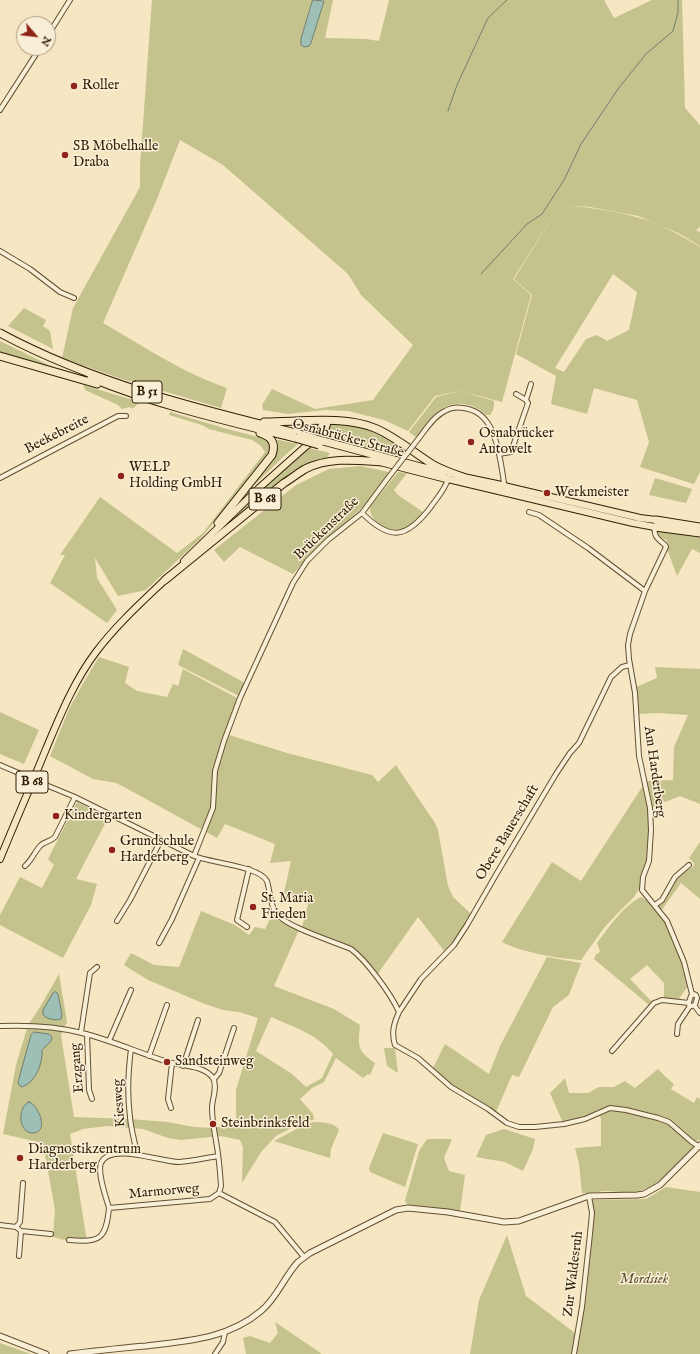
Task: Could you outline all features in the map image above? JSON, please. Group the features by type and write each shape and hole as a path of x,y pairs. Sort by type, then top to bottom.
{"highway":[{"name":"Osnabrücker Straße","path":"0,332 56,360 97,376 158,396 253,422 382,462 448,479"},
{"name":"Osnabrücker Straße","path":"0,338 35,356 133,394 246,426 297,436"},
{"path":"0,356 133,394"},
{"path":"253,422 344,421 361,424 376,428 432,464 466,478"},
{"name":"B 68","path":"218,523 272,455 274,449 274,443 270,438 246,426"},
{"name":"Osnabrücker Straße","path":"321,443 504,486"},
{"name":"B 68","path":"165,580 284,483 305,469 326,462 345,459 382,462"},
{"name":"Osnabrücker Straße","path":"655,524 700,526"},
{"name":"Osnabrücker Straße","path":"655,524 700,533"}],"main road":[{"name":"B 68","path":"165,580 218,523 302,445 318,433 325,421"},
{"name":"B 68","path":"0,859 65,706 95,653 110,633 127,615 259,488 305,447 321,436 325,431 325,421"},
{"name":"Osnabrücker Straße","path":"448,479 633,523 655,524"},
{"name":"Osnabrücker Straße","path":"504,486 655,524"}],"street":[{"path":"56,22 70,0"},
{"path":"0,110 35,56"},
{"path":"0,251 30,269 60,292 74,298"},
{"path":"499,454 511,452 528,403 526,400 532,384"},
{"path":"516,394 526,400"},
{"name":"Brückenstraße","path":"194,856 213,808 215,772 224,741 240,698 293,583 307,561 328,540 362,513 433,420 444,411 457,407 468,408 480,414 489,424 495,438 499,454 504,486"},
{"name":"Beekebreite","path":"0,478 118,416 126,416"},
{"path":"362,513 378,527 386,531 400,533 408,530 426,513 444,489 448,479"},
{"path":"529,512 539,515 588,548 645,591"},
{"name":"Am Harderberg","path":"655,524 654,534 666,547 645,591 630,634 628,645 634,693 639,756 650,808 651,830 649,861 643,877 642,890 667,921 696,994"},
{"name":"Obere Bauerschaft","path":"630,665 622,667 611,677 579,744 570,753 556,774 454,945 421,979 399,1012 395,1020 392,1037 395,1045 418,1058 451,1087 488,1109 507,1123 519,1127 564,1124 585,1119 610,1108 626,1110 669,1122 692,1142 700,1146"},
{"path":"0,765 75,797 194,856 207,861 249,869 265,877 277,915 289,924 351,949 357,953 396,1005 399,1012"},
{"path":"25,866 31,861 41,846 55,837 75,797"},
{"path":"117,921 130,900 161,840"},
{"path":"159,943 172,919 199,858"},
{"path":"655,905 664,898 678,874 689,865"},
{"path":"246,927 237,920 249,869"},
{"path":"81,1032 90,973 96,967"},
{"path":"109,1040 131,990"},
{"path":"691,1005 696,994"},
{"path":"676,1034 678,1024 697,998 696,994"},
{"path":"612,1051 654,1003 662,1000 691,1005 700,1013"},
{"path":"149,1056 167,1005"},
{"path":"183,1066 198,1020"},
{"path":"0,1026 41,1026 81,1032 109,1040 149,1056 205,1072 214,1080 215,1085 212,1101 212,1115 222,1186 219,1193 276,1222 304,1257"},
{"path":"214,1080 219,1073 234,1028"},
{"name":"Erzgang","path":"87,1034 89,1090 92,1099"},
{"name":"Kiesweg","path":"131,1049 128,1073 128,1095 130,1119 137,1154"},
{"path":"171,1108 168,1099 172,1063"},
{"path":"70,1354 190,1341 218,1335 242,1325 271,1302 292,1269 304,1257 396,1210 413,1208 504,1222 518,1221 589,1196 637,1195 651,1190 660,1185 700,1146"},
{"name":"Marmorweg","path":"69,1240 90,1240 100,1237 106,1227 109,1208 100,1172 100,1166 106,1156 113,1154 137,1154 180,1162 218,1156"},
{"path":"16,1227 20,1222 23,1183"},
{"name":"Marmorweg","path":"109,1208 210,1199 219,1193"},
{"name":"Zur Waldesruh","path":"574,1354 582,1306 592,1213 589,1196"},
{"path":"0,1225 16,1227 21,1231 51,1234"},
{"path":"19,1256 21,1231"},
{"path":"215,1354 223,1342 225,1332"},
{"path":"0,1336 46,1354"}],"green space":[{"path":"152,0 313,0 301,39 311,43 324,0 333,0 325,38 366,39 379,41 389,0 604,0 614,18 652,0 682,0 685,108 700,125 700,227 696,230 700,232 700,246 678,233 638,216 590,207 560,205 513,279 531,295 502,402 460,391 435,396 408,431 384,420 348,411 324,410 288,414 263,410 262,405 272,389 315,409 373,400 413,345 361,295 348,274 223,165 180,140 157,199 103,323 179,367 227,388 221,408 122,379 62,358 73,308 140,187 140,165"},
{"path":"560,205 608,211 644,219 685,238 700,247 700,472 694,484 640,467 649,442 637,400 594,388 587,414 551,404 556,376 516,354 532,295 514,279","holes":["613,274 637,292 629,330 607,341 597,335 586,339 564,372 555,368"]},
{"path":"24,308 46,320 43,326 50,331 53,349 8,326"},
{"path":"0,341 55,368 0,353"},
{"path":"83,385 140,402 132,409 130,407 122,409 118,405 85,390"},
{"path":"460,391 494,401 494,408 490,415 486,415 470,405 455,404 436,413 416,437 409,432 436,397"},
{"path":"170,412 262,438 269,443 270,450 200,539 146,590 118,596 95,558 97,578 117,610 107,623 50,583 65,555 60,555 100,497 177,553 203,533 265,452 261,446 252,440 209,429 202,425 169,415"},
{"path":"331,423 352,425 370,431 388,439 406,450 399,459 325,438 329,433"},
{"path":"274,439 298,444 237,502 272,458"},
{"path":"309,448 330,453 326,459 304,467 228,525 226,523 297,456"},
{"path":"360,466 389,472 371,498 360,510 319,546 293,574 240,547 224,562 214,550 296,485 329,469"},
{"path":"398,472 407,473 394,490 398,495 423,512 410,526 395,530 389,529 378,523 373,518 370,507"},
{"path":"655,478 692,489 686,503 649,495"},
{"path":"659,531 700,538 700,553 692,549 677,576 667,549 668,544 666,540 657,535 657,532"},
{"path":"183,649 245,683 240,694 237,695 178,665"},
{"path":"99,657 129,667 125,683 137,691 167,697 173,684 178,686 183,669 237,698 237,702 219,750 223,750 229,735 287,753 372,775 378,782 396,765 435,823 438,830 448,886 453,897 470,913 468,923 460,934 445,952 418,917 377,975 356,949 302,927 308,904 284,893 291,861 270,863 275,844 225,824 217,838 116,783 93,779 50,756 69,709"},
{"path":"655,667 700,669 700,804 680,796 650,808 649,861 642,884 634,897 604,928 581,960 519,949 502,942 552,862 581,881 646,781 673,780 674,747 688,715 658,713 637,714 636,687 657,678"},
{"path":"0,712 39,730 24,764 0,754"},
{"path":"77,802 108,818 76,879 97,884 91,905 63,958 0,925 0,915 20,877 42,888 54,865 48,859"},
{"path":"700,842 700,899 681,883 661,911 658,907 666,899 678,877 694,866 694,863 689,858"},
{"path":"641,897 647,900 666,922 682,963 688,986 678,1000 664,998 664,983 647,965 630,979 652,1002 649,1005 594,959 600,951 597,943 606,930 622,911"},
{"path":"201,911 235,925 249,935 255,927 265,929 273,916 279,921 299,930 274,986 334,1009 360,1025 360,1047 365,1055 375,1063 370,1075 368,1074 363,1078 336,1058 324,1082 312,1088 300,1099 313,1114 314,1120 307,1120 276,1136 261,1152 242,1183 243,1147 240,1140 220,1136 181,1140 168,1138 143,1129 107,1126 83,1129 70,1134 87,1242 72,1242 53,1237 55,1210 43,1143 3,1134 16,1065 28,1025 59,974 67,1022 61,1035 74,1117 130,1119 213,1128 236,1124 236,1090 258,1018 239,1012 223,1010 205,1004 148,980 124,965 131,953 154,965 179,967","holes":["271,1017 312,1036 320,1041 333,1054 322,1078 306,1087 292,1074 256,1051"]},
{"path":"547,957 581,963 569,995 553,1007 519,1077 512,1075 496,1112 451,1085 433,1068 445,1044 489,1074 500,1046"},
{"path":"384,1048 395,1048 398,1073 387,1066"},
{"path":"658,1069 674,1084 671,1089 694,1103 697,1097 700,1099 700,1140 695,1141 672,1120 654,1114 632,1111 669,1122 694,1147 669,1173 655,1184 647,1188 630,1192 604,1191 582,1193 579,1164 575,1148 601,1146 601,1118 597,1114 563,1123 550,1093 565,1078 569,1093 588,1093 599,1087 614,1087 625,1081 635,1088"},
{"path":"316,1122 332,1124 339,1130 331,1149 330,1158 274,1141 308,1123"},
{"path":"504,1129 535,1139 533,1149 523,1171 505,1162 476,1157 486,1135"},
{"path":"383,1133 418,1144 405,1187 370,1172 369,1168"},
{"path":"427,1139 452,1139 444,1158 449,1171 465,1175 460,1211 412,1206 407,1204 405,1201 419,1151"},
{"name":"Mordsiek","path":"666,1187 700,1192 700,1354 576,1354 586,1297 593,1200 646,1199"},
{"path":"507,1235 526,1296 575,1333 572,1354 470,1354 479,1300"},
{"path":"275,1322 322,1354 246,1354 243,1338 250,1336 270,1343 278,1333"},
{"path":"0,1343 31,1354 0,1354"}],"water":[{"path":"313,0 324,1 311,43 309,46 304,47 301,45 301,39"},
{"path":"56,992 58,994 62,1015 61,1019 54,1020 43,1015 43,1010 53,993"},
{"path":"34,1032 49,1034 52,1037 51,1041 42,1050 40,1066 35,1077 27,1085 22,1087 18,1082 31,1035"},
{"path":"29,1102 39,1112 42,1123 41,1128 33,1133 24,1129 21,1119 22,1109"}],"waterway":[{"path":"448,111 457,85 488,18 507,0"},
{"path":"481,274 527,224 542,214 564,180 581,144 618,89 646,54 673,31 678,12 678,0"}],"place":[{"name":"Roller","path":"74,86"},
{"name":"SB Möbelhalle Draba","path":"65,155"},
{"name":"Osnabrücker Autowelt","path":"471,442"},
{"name":"WELP Holding GmbH","path":"121,476"},
{"name":"Werkmeister","path":"547,493"},
{"name":"Kindergarten","path":"56,816"},
{"name":"Grundschule Harderberg","path":"112,850"},
{"name":"St. Maria Frieden","path":"253,907"},
{"name":"Sandsteinweg","path":"167,1062"},
{"name":"Steinbrinksfeld","path":"213,1124"},
{"name":"Diagnostikzentrum Harderberg","path":"20,1158"}]}
